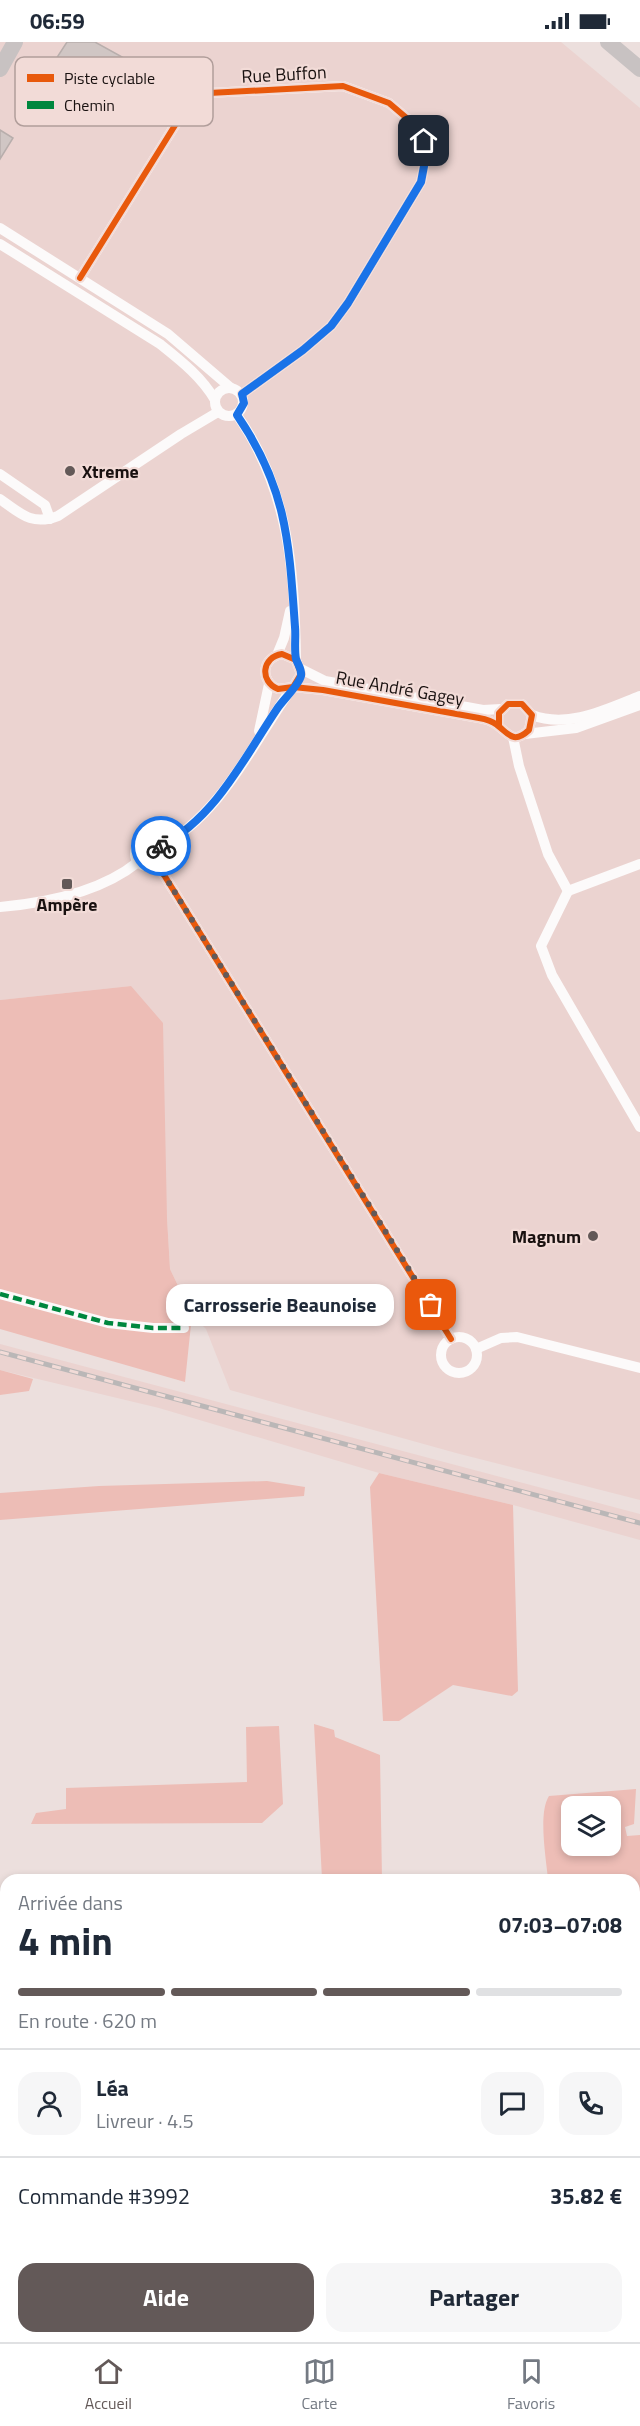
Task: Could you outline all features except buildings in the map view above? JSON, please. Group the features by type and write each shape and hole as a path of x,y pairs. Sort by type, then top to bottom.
{"main road":[{"path":"0,69 15,42"},
{"path":"608,42 640,69"},
{"path":"617,42 640,61"}],"street":[{"name":"Rue Buffon","path":"213,93 335,86 354,89 397,108 416,126 424,141 425,161 421,182 348,303 331,326 303,350 242,394"},
{"name":"Rue Buffon","path":"80,278 175,126"},
{"path":"0,228 168,333 231,388 242,394 244,403 237,415"},
{"path":"0,244 160,344 197,376 215,400 218,412 225,416 237,415"},
{"path":"215,400 219,392 231,388"},
{"path":"0,499 31,519 50,519 218,412"},
{"path":"158,848 186,830 218,797 246,760 256,740 300,679 290,551 280,504 267,466 237,415"},
{"path":"0,474 45,505 50,519"},
{"path":"292,688 282,690 269,684 265,676 266,666 277,655 284,638 293,596"},
{"path":"277,655 288,655 299,665"},
{"name":"Rue André Gagey","path":"299,665 325,681 483,710 501,709"},
{"path":"256,740 269,684"},
{"name":"Rue André Gagey","path":"292,688 323,690 479,718 499,725"},
{"path":"532,715 548,719 574,719 640,696"},
{"path":"525,734 531,725 532,715 526,706 517,702 501,709 498,717 499,725 504,733 513,737 576,728 640,705"},
{"path":"513,737 519,766 548,854 568,891"},
{"path":"152,842 158,848 159,855 156,862 149,866 138,862 135,854 140,844 152,842"},
{"path":"0,907 44,901 83,890 138,862"},
{"path":"156,862 451,1339"},
{"path":"640,864 568,891 541,946 552,975 640,1127"},
{"path":"0,1294 108,1323 153,1328 184,1328"},
{"path":"476,1349 501,1338 517,1337 640,1368"},
{"path":"451,1339 466,1339 476,1349 476,1360 470,1369 461,1373 451,1371 443,1364 441,1354 444,1345 451,1339"}],"shaded area":[{"path":"0,42 561,42 640,108 640,1500 456,1453 230,1390 206,1329 192,1315 170,1269 167,1218 131,986 0,1000"},
{"path":"131,986 163,1023 170,1269 192,1315 185,1382 0,1329 0,1000"},
{"path":"0,1344 640,1514 640,1540 513,1505 379,1473 159,1408 0,1370"},
{"path":"0,1370 33,1379 29,1391 0,1395"},
{"path":"379,1473 513,1505 518,1691 512,1696 453,1685 399,1721 383,1721 370,1487"},
{"path":"267,1481 305,1487 304,1496 0,1520 0,1493 99,1486"},
{"path":"314,1724 334,1730 335,1737 380,1755 382,1874 322,1874"},
{"path":"279,1726 283,1804 262,1823 31,1824 36,1813 66,1809 66,1788 247,1782 246,1727"},
{"path":"636,1789 634,1824 625,1827 627,1836 640,1835 640,1874 548,1874 544,1813 549,1796"}],"railway":[{"path":"0,1352 640,1523"}],"marked path":[{"path":"0,1294 108,1323 153,1328 184,1328"}],"cycle path":[{"path":"213,93 343,86 389,103 416,126 424,141 425,161 421,182 348,303 331,326 303,350 242,394"},
{"path":"80,278 175,126"},
{"path":"293,687 301,674 296,660 282,654 275,656 267,664 265,670 268,681 278,689 293,687 323,690 481,718 493,722 515,737 529,730 532,715 522,704 508,704 499,713 499,725"},
{"path":"156,862 451,1339"}],"way so far":[{"path":"161,846 158,848 159,855 156,862 431,1305"}],"place":[{"name":"Xtreme","path":"70,471"},
{"name":"Ampère","path":"67,884"},
{"name":"Magnum","path":"593,1236"},
{"name":"Carrosserie Beaunoise","path":"431,1305"}],"route":[{"path":"161,846 186,830 218,797 246,760 256,740 297,684 301,674 296,660 293,574 286,527 267,466 237,415 243,408 242,394 320,336 331,326 348,303 421,182 425,161 424,141"}]}
